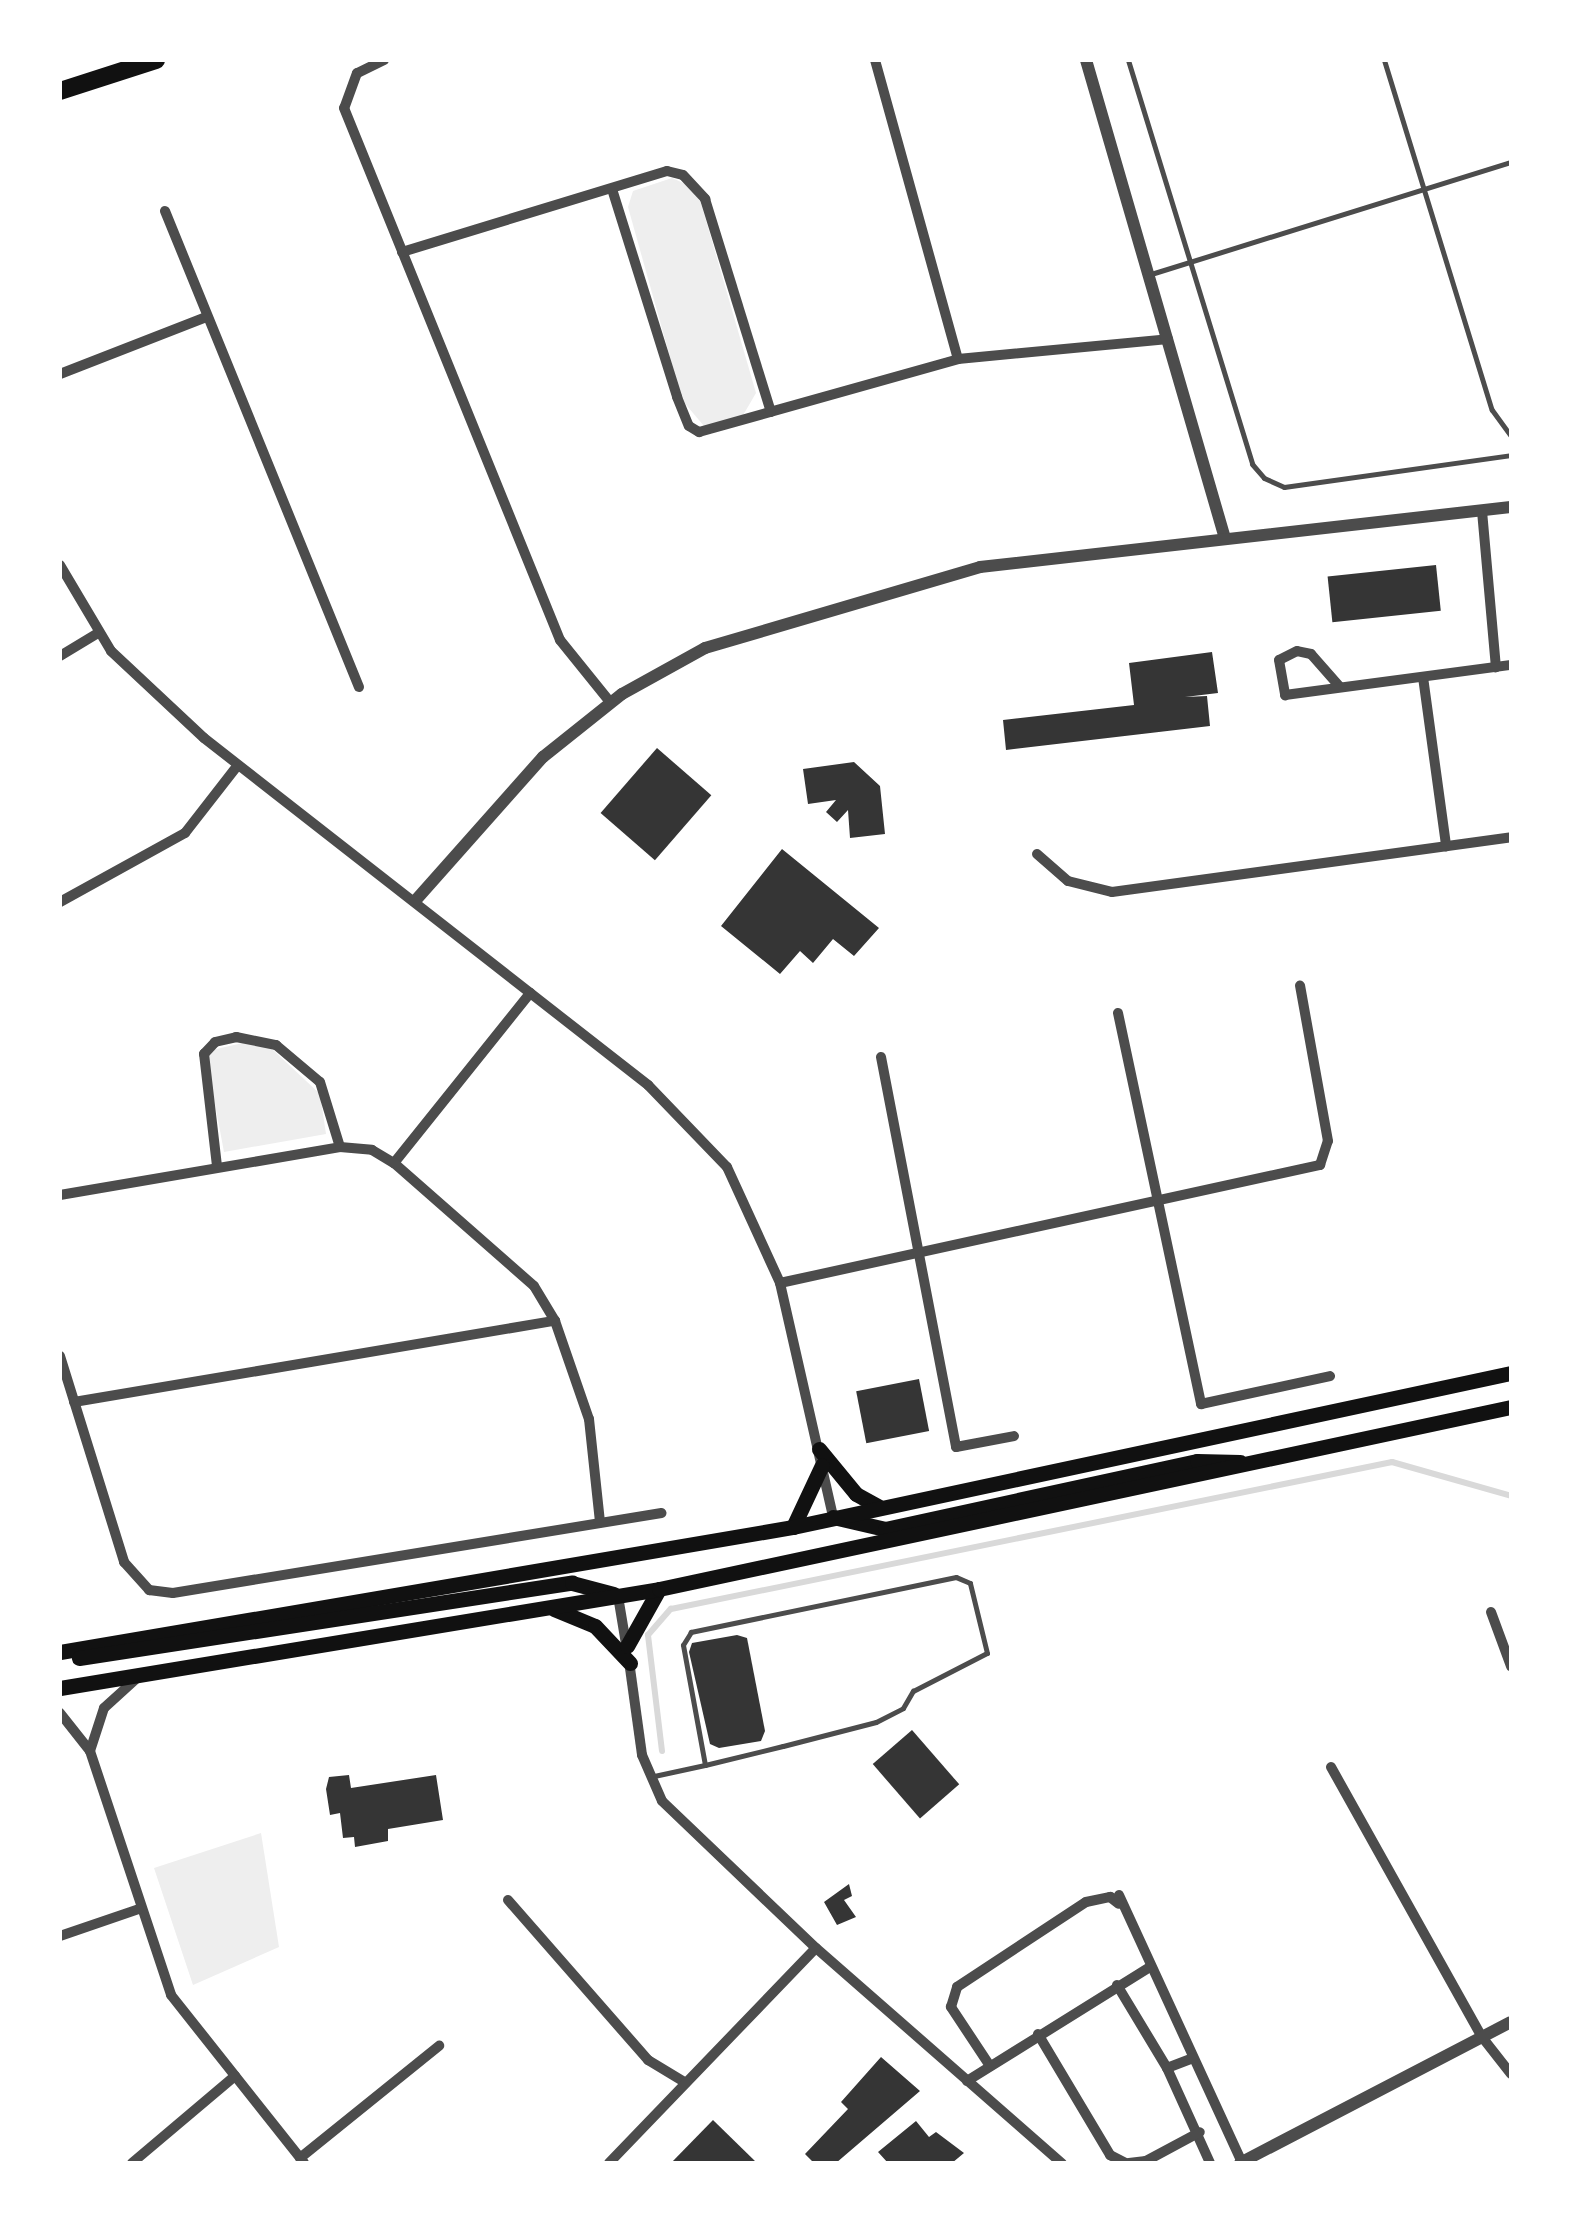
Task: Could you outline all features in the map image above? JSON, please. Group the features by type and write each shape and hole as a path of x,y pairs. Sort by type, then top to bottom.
{"highway":[{"path":"60,91 156,60"}],"main road":[{"path":"60,1653 793,1527 1511,1373"},
{"path":"60,1688 659,1590 1511,1407"},
{"path":"793,1527 820,1457 879,1508"},
{"path":"834,1518 885,1529 1197,1461 1258,1464"},
{"path":"60,1653 93,1657 572,1582 618,1596"},
{"path":"626,1646 659,1590"},
{"path":"542,1607 570,1612 595,1626 630,1663"}],"street":[{"path":"384,60 357,74 344,108 560,640 610,702"},
{"path":"875,60 958,359"},
{"path":"1086,60 1225,538"},
{"path":"402,252 667,171 697,185 771,412"},
{"path":"612,189 689,426 712,432 958,359 1168,338"},
{"path":"165,212 359,687"},
{"path":"60,374 206,317"},
{"path":"415,901 472,830 543,757 610,702 705,648 940,576 1225,538 1511,507"},
{"path":"1482,510 1496,667"},
{"path":"60,565 98,633 238,765 687,1119 727,1167 780,1283 834,1518"},
{"path":"60,656 98,633"},
{"path":"1340,688 1312,654 1297,651 1279,660 1285,696 1511,664"},
{"path":"1423,678 1446,846"},
{"path":"60,902 185,833 238,765"},
{"path":"1037,854 1068,880 1112,892 1511,837"},
{"path":"780,1283 1156,1204 1320,1165 1326,1156 1300,986"},
{"path":"394,1163 530,994"},
{"path":"1118,1013 1201,1404 1330,1376"},
{"path":"217,1166 204,1054 215,1042 236,1037 276,1045 320,1082 340,1147"},
{"path":"880,1058 956,1448 1014,1436"},
{"path":"60,1195 340,1147 372,1150 394,1163 534,1286 555,1321 589,1419 600,1522"},
{"path":"74,1402 555,1321"},
{"path":"60,1356 124,1562 139,1585 162,1592 661,1513"},
{"path":"618,1596 648,1777 662,1801 816,1948 1062,2163"},
{"path":"1492,1612 1511,1666"},
{"path":"90,1750 114,1694 150,1672"},
{"path":"60,1713 90,1750 139,1909 171,1995 302,2160 439,2046"},
{"path":"1331,1767 1482,2036 1511,2074"},
{"path":"990,2066 951,2006 957,1987 1086,1902 1110,1898 1119,1899 1241,2163 1511,2022"},
{"path":"508,1900 648,2060 686,2083"},
{"path":"60,1936 139,1909"},
{"path":"609,2163 816,1948"},
{"path":"968,2081 1116,1985 1150,1968"},
{"path":"1116,1985 1167,2068 1200,2132 1210,2163"},
{"path":"1038,2034 1110,2155 1128,2163 1146,2161 1200,2132"},
{"path":"1167,2068 1192,2058"},
{"path":"132,2163 235,2076"},
{"path":"1043,2150 1046,2163"}],"lane":[{"path":"1128,60 1186,264 1252,464 1264,478 1284,487 1511,455"},
{"path":"1384,60 1492,410 1511,436"},
{"path":"1151,274 1511,162"},
{"path":"648,1777 705,1765 876,1722 903,1708 914,1691 986,1653 974,1590 956,1578 758,1618 685,1638 705,1765"}],"shaded area":[{"path":"672,178 690,186 701,203 756,393 742,417 704,426 682,400 628,207 633,191"},
{"path":"247,1042 271,1048 320,1094 326,1134 224,1152 207,1062 212,1050"},
{"path":"261,1833 279,1947 193,1985 154,1868"}],"building":[{"path":"1436,565 1441,611 1332,622 1328,576"},
{"path":"1212,652 1218,693 1185,697 1207,696 1210,726 1006,750 1003,720 1134,705 1129,663"},
{"path":"657,748 711,795 655,860 601,813"},
{"path":"854,762 880,786 885,834 850,838 848,810 837,822 826,812 836,800 808,804 803,769"},
{"path":"782,849 879,928 854,956 833,939 813,963 800,951 780,974 721,926"},
{"path":"919,1379 929,1431 866,1443 856,1391"},
{"path":"737,1635 747,1638 765,1731 761,1741 719,1748 710,1744 689,1652 692,1643"},
{"path":"912,1730 959,1784 920,1818 873,1764"},
{"path":"349,1775 351,1788 436,1775 443,1820 388,1829 388,1841 355,1847 354,1837 343,1838 340,1813 330,1815 326,1789 329,1777"},
{"path":"849,1884 852,1896 844,1900 856,1917 837,1925 824,1902"},
{"path":"881,2057 920,2091 836,2163 814,2163 805,2154 848,2109 841,2102"},
{"path":"713,2120 757,2163 671,2163"},
{"path":"916,2121 929,2137 936,2132 964,2153 952,2163 888,2163 878,2152"}],"waterway":[{"path":"662,1751 648,1635 671,1609 1392,1462 1511,1496"}]}
